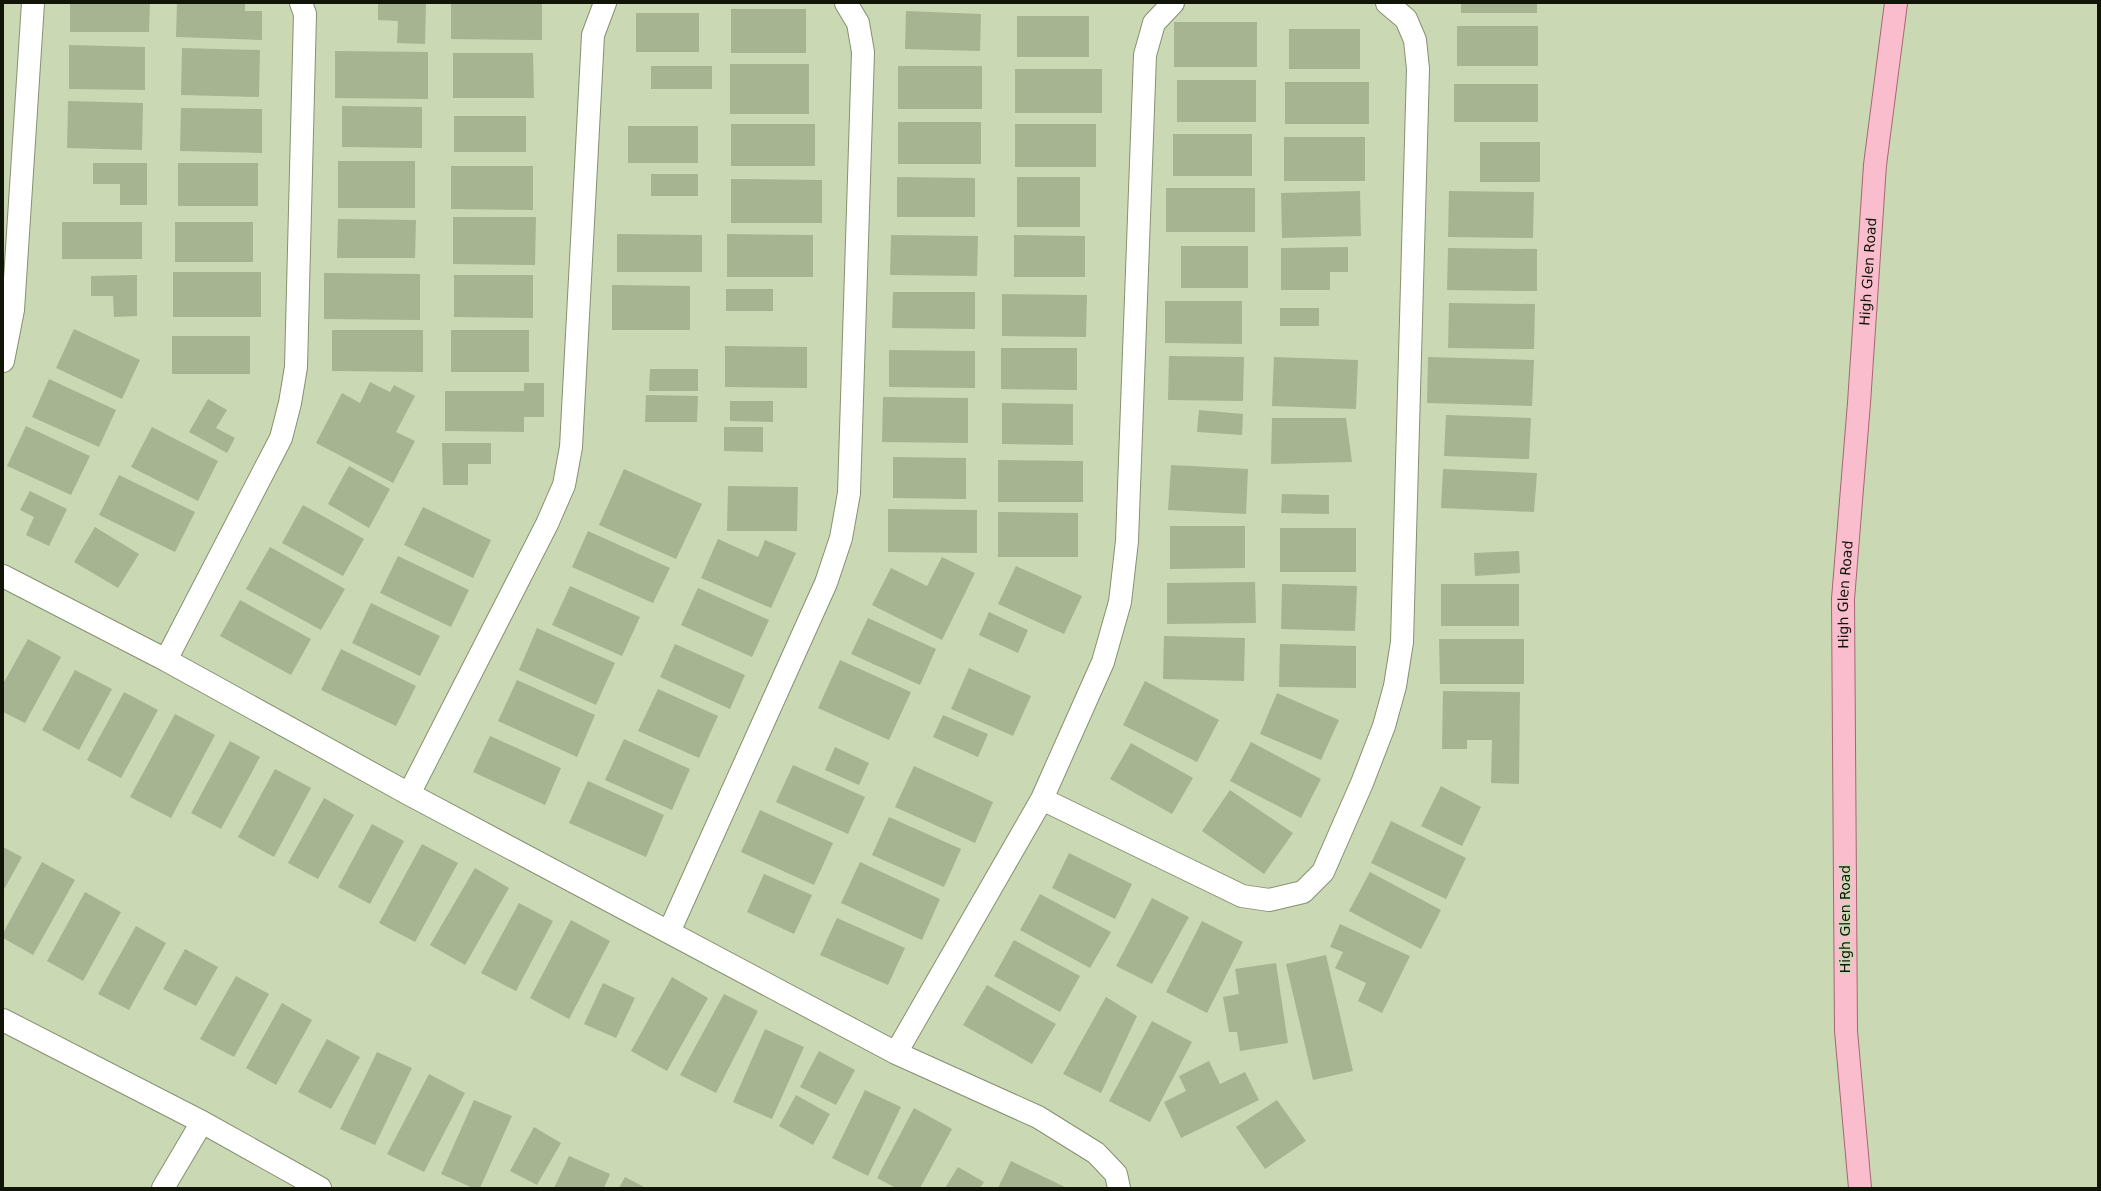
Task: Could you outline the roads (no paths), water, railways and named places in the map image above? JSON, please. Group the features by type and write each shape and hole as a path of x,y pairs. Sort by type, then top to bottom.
{"main road":[{"name":"High Glen Road","path":"1860,1188 1846,1030 1843,599 1859,402 1874,165 1896,3"}],"street":[{"path":"3,361 13,310 33,3"},
{"path":"166,660 281,438 290,402 296,367 304,77 305,14 301,3"},
{"path":"409,794 548,524 564,485 571,447 593,36 605,3"},
{"path":"669,932 826,583 840,538 849,493 863,52 858,23 846,3"},
{"path":"896,1053 1042,799 1103,662 1120,602 1126,541 1145,55 1154,23 1173,3"},
{"path":"1042,799 1242,896 1270,900 1303,892 1323,872 1362,782 1384,726 1395,686 1402,634 1418,69 1415,40 1406,19 1387,3"},
{"path":"3,576 166,660 409,794 896,1053 1038,1117 1096,1153 1116,1174 1119,1188"},
{"path":"3,1020 202,1122 320,1188"},
{"path":"163,1188 202,1122"}]}
